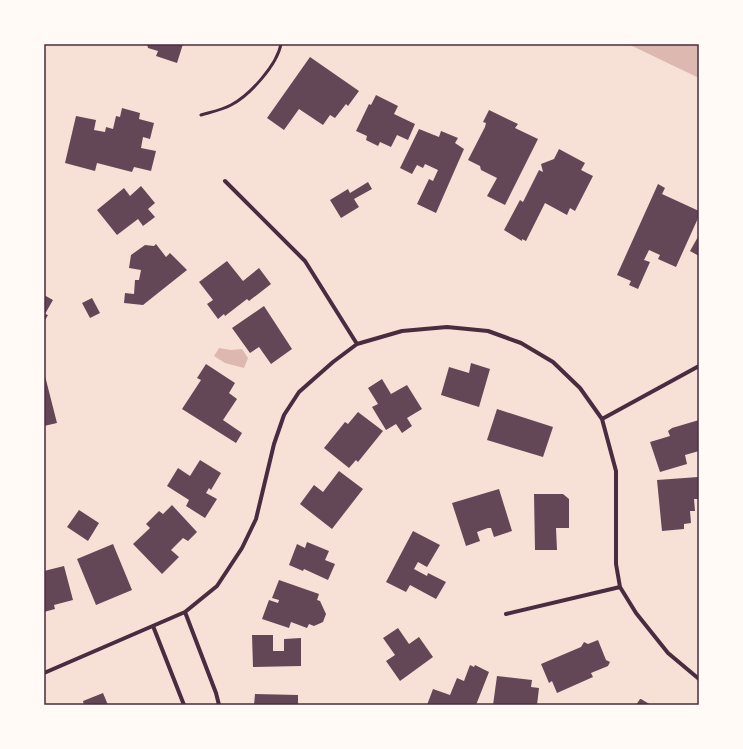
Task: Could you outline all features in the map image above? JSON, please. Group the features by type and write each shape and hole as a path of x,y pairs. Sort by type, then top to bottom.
{"street":[{"path":"225,181 306,261 357,344"},
{"path":"44,673 185,612 217,586 242,548 256,519 274,444 284,415 299,392 357,344 402,331 447,327 488,331 520,343 553,362 580,388 602,419 616,471 616,564 620,587 636,613 668,653 699,679"},
{"path":"602,419 699,366"},
{"path":"506,614 620,587"},
{"path":"185,612 216,693 219,705"},
{"path":"153,626 184,705"}],"lane":[{"path":"201,115 231,105 257,85 268,70 281,44"}],"shaded area":[{"path":"628,44 699,44 699,78"},
{"path":"219,348 231,350 242,349 248,358 244,368 225,363 214,356"}],"building":[{"path":"147,44 183,44 177,63 156,56 158,51 148,48"},
{"path":"310,57 359,91 348,106 346,104 335,118 330,115 323,125 299,109 284,130 267,118"},
{"path":"376,95 398,106 394,114 415,124 408,140 397,135 391,147 380,142 378,146 366,140 367,136 356,131 369,104 371,105"},
{"path":"122,108 140,113 139,119 154,123 150,139 143,137 141,148 156,151 151,171 134,167 132,172 97,163 95,171 65,163 76,116 96,120 94,130 105,132 106,127 113,129 116,116 120,117"},
{"path":"489,110 518,124 515,128 538,139 505,205 487,196 497,178 481,170 480,166 468,160 485,127 486,123 483,122"},
{"path":"419,129 439,137 441,131 458,138 455,143 464,149 436,213 417,204 429,179 433,181 438,170 425,164 423,168 417,165 412,174 400,168"},
{"path":"559,149 585,163 581,170 593,176 575,211 570,208 567,215 545,203 526,241 522,239 522,241 504,230 520,200 523,202 539,170 543,172 541,164 554,159"},
{"path":"368,182 372,189 354,199 359,207 341,218 330,200 348,189 350,193"},
{"path":"658,184 665,188 662,194 699,211 699,216 676,267 658,259 660,255 649,250 644,260 650,262 638,289 629,285 631,281 617,275"},
{"path":"141,186 155,203 148,209 155,217 143,226 138,219 117,235 97,210 124,188 130,196"},
{"path":"699,235 699,256 690,251"},
{"path":"156,244 166,257 170,253 187,270 143,305 124,303 125,293 134,294 135,280 139,280 141,270 129,268 131,255 145,245 154,246"},
{"path":"227,261 243,281 259,268 271,284 249,301 247,299 225,316 224,314 218,319 207,304 213,300 199,282"},
{"path":"44,295 53,300 45,314 48,315 44,322"},
{"path":"92,298 100,313 90,318 82,303"},
{"path":"264,306 292,349 271,364 259,347 250,353 232,328"},
{"path":"471,363 490,369 479,407 441,395 449,367 469,373"},
{"path":"206,364 235,383 229,393 237,399 223,420 242,433 236,443 182,409 201,380 197,378"},
{"path":"44,372 57,423 44,426"},
{"path":"382,379 391,394 407,385 422,409 407,418 412,426 402,433 396,424 386,430 372,407 378,404 368,388"},
{"path":"497,409 553,427 543,457 487,440"},
{"path":"358,412 383,431 358,462 356,460 349,468 324,448 345,422 348,424"},
{"path":"699,420 699,451 685,455 687,464 660,472 650,442 670,436 668,431 672,428"},
{"path":"200,460 221,473 211,490 209,488 206,493 217,499 205,518 186,506 189,500 167,486 178,468 190,476"},
{"path":"339,471 363,489 332,529 300,504 314,485 323,492"},
{"path":"698,477 699,499 694,499 695,511 690,511 691,523 684,524 684,529 662,531 657,480"},
{"path":"499,489 512,531 494,537 491,528 488,528 477,532 480,541 466,546 452,503"},
{"path":"534,494 563,494 569,499 569,528 556,528 557,550 535,550"},
{"path":"172,505 197,532 188,541 183,538 171,550 179,557 162,574 133,544 150,528 146,524 159,511 163,514"},
{"path":"79,510 99,523 88,541 67,527"},
{"path":"413,531 440,545 427,567 418,562 414,569 427,576 428,573 446,582 436,599 410,585 406,592 386,582"},
{"path":"307,542 329,551 325,560 335,564 328,580 304,569 303,571 289,565 297,544 305,548"},
{"path":"113,544 132,590 96,605 77,559"},
{"path":"64,566 73,600 54,605 55,609 44,612 44,571"},
{"path":"279,580 319,594 317,600 320,601 326,614 323,622 314,626 309,624 307,628 291,622 289,628 262,619 269,600 278,603 279,600 272,598"},
{"path":"398,628 409,644 419,637 433,657 400,681 386,661 395,655 383,638"},
{"path":"252,635 273,635 273,651 284,651 284,639 301,638 301,666 253,667"},
{"path":"598,640 606,660 610,662 608,666 591,673 593,677 557,693 552,681 549,683 541,664 581,647 584,642 588,644"},
{"path":"470,665 474,667 475,665 489,672 476,705 427,705 433,689 450,695 457,678 464,681"},
{"path":"497,676 532,680 531,687 539,688 537,705 493,705"},
{"path":"103,693 108,705 84,705 83,701"},
{"path":"255,694 298,695 298,705 254,705"},
{"path":"641,699 651,705 636,705"}]}
